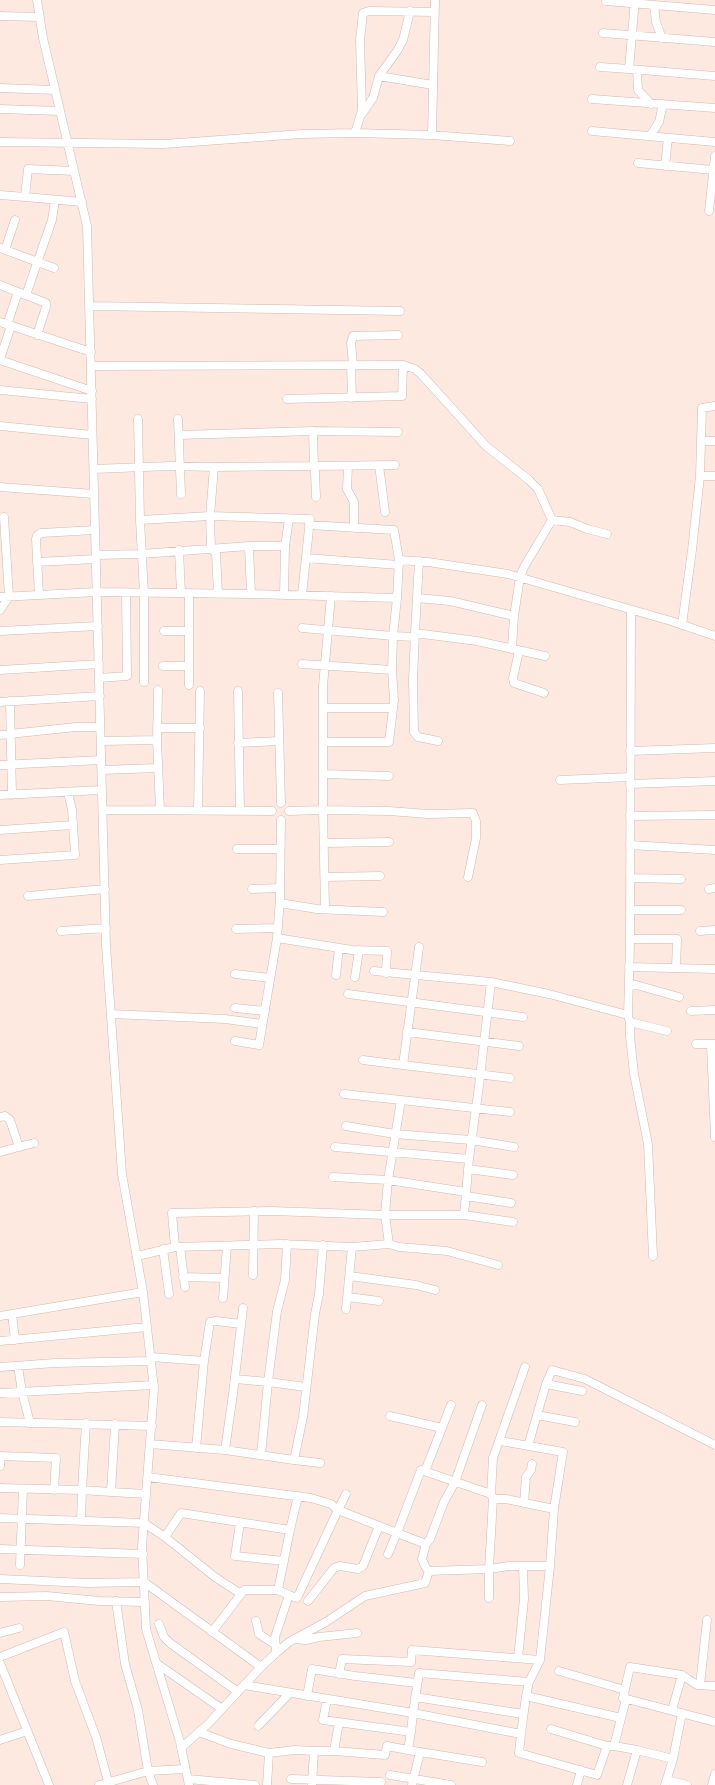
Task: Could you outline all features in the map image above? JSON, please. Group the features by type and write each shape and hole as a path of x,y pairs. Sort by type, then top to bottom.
{"street":[{"path":"37,0 55,90 87,226 106,928 122,1174 143,1292 154,1385 144,1522 143,1554 146,1629 181,1748 188,1782 254,1785"},
{"path":"432,135 434,0"},
{"path":"606,1 715,10"},
{"path":"635,2 632,36 633,69 638,90 651,104"},
{"path":"654,5 656,22 662,38"},
{"path":"362,114 360,40 362,16 369,11 434,12"},
{"path":"355,133 362,114 373,98 379,76 401,46 410,11"},
{"path":"0,16 40,17"},
{"path":"603,33 715,42"},
{"path":"600,66 715,76"},
{"path":"379,76 433,85"},
{"path":"0,88 55,90"},
{"path":"592,99 715,108"},
{"path":"650,136 659,122 663,104"},
{"path":"0,109 60,111"},
{"path":"592,131 715,142"},
{"path":"0,142 164,144 302,134 355,133 432,135 510,141"},
{"path":"665,166 668,138"},
{"path":"709,211 715,156"},
{"path":"638,163 713,170"},
{"path":"25,197 28,169 74,171"},
{"path":"0,194 82,202"},
{"path":"55,200 52,220 38,262 6,324 0,360 92,395"},
{"path":"15,220 3,249 54,268"},
{"path":"0,285 46,303 37,335"},
{"path":"90,306 400,311"},
{"path":"6,324 91,352"},
{"path":"352,398 351,343 353,336 398,335"},
{"path":"91,366 403,365 415,369 486,446 529,480 544,499 552,520"},
{"path":"287,400 402,396 403,365"},
{"path":"0,390 92,395"},
{"path":"682,625 700,476 702,408 715,406"},
{"path":"138,419 141,554 144,593 144,682"},
{"path":"178,419 180,494"},
{"path":"0,426 92,435"},
{"path":"179,435 313,431 398,432"},
{"path":"313,431 316,497"},
{"path":"701,441 715,441"},
{"path":"379,465 385,512"},
{"path":"94,469 180,466 395,465"},
{"path":"348,466 347,489 354,502 354,528"},
{"path":"214,467 210,516 211,549 216,553 218,594"},
{"path":"700,476 715,476"},
{"path":"0,487 94,494"},
{"path":"140,520 210,516 310,519 302,595"},
{"path":"0,610 9,597 4,517"},
{"path":"284,595 285,546 289,519"},
{"path":"552,520 570,522 587,529 608,534"},
{"path":"544,693 514,683 516,650 514,616 520,578 524,567 552,520"},
{"path":"309,525 394,530 399,562 393,636 393,708 389,742 323,742"},
{"path":"39,595 36,539 39,534 95,530"},
{"path":"249,546 251,594"},
{"path":"37,562 179,550 285,546"},
{"path":"179,550 189,630 189,684"},
{"path":"306,558 399,562 419,561 508,574 715,636"},
{"path":"419,561 413,679 414,732 418,737 438,741"},
{"path":"0,597 126,592 397,598"},
{"path":"99,678 127,676 126,592"},
{"path":"325,910 323,708 324,666 331,596"},
{"path":"417,598 450,601 514,616"},
{"path":"631,610 629,1018 634,1074 648,1144 653,1256"},
{"path":"0,632 98,626"},
{"path":"302,628 393,636 415,635 476,642 546,656"},
{"path":"164,631 189,630"},
{"path":"0,670 99,664"},
{"path":"302,664 392,670"},
{"path":"163,666 189,666"},
{"path":"158,690 157,740 160,810"},
{"path":"198,810 200,691"},
{"path":"238,691 240,810"},
{"path":"278,693 281,803"},
{"path":"0,702 100,696"},
{"path":"10,702 12,795"},
{"path":"323,708 393,708"},
{"path":"0,735 76,727 100,727"},
{"path":"157,728 200,728"},
{"path":"101,742 157,740"},
{"path":"238,743 279,741"},
{"path":"630,750 715,748"},
{"path":"0,766 101,760"},
{"path":"102,770 158,768"},
{"path":"323,774 389,776"},
{"path":"560,780 715,781"},
{"path":"0,795 102,790"},
{"path":"0,860 75,856 68,792"},
{"path":"272,811 276,804 281,803 288,807 289,812"},
{"path":"103,810 272,811"},
{"path":"289,812 323,810 473,814 476,821 476,838 468,877"},
{"path":"272,811 276,818 280,820"},
{"path":"280,820 287,816 289,812"},
{"path":"630,816 715,815"},
{"path":"235,1041 259,1045 278,928 280,903 280,820"},
{"path":"0,830 73,825"},
{"path":"324,843 389,842"},
{"path":"630,846 715,850"},
{"path":"237,849 280,849"},
{"path":"325,877 380,876"},
{"path":"630,878 681,879"},
{"path":"252,889 280,888"},
{"path":"28,896 105,889"},
{"path":"280,903 325,910 383,912"},
{"path":"630,910 681,910"},
{"path":"61,931 106,928"},
{"path":"236,929 278,928"},
{"path":"700,931 715,930"},
{"path":"277,938 340,948 388,951 386,973"},
{"path":"630,939 677,939 676,968"},
{"path":"403,1065 419,947"},
{"path":"336,975 340,948"},
{"path":"355,977 358,950"},
{"path":"629,967 715,969"},
{"path":"374,972 491,982 549,994 667,1031"},
{"path":"235,974 270,978"},
{"path":"464,1215 491,982"},
{"path":"629,983 679,997"},
{"path":"348,994 523,1017"},
{"path":"235,1008 265,1011"},
{"path":"691,1011 715,1010"},
{"path":"111,1014 225,1019 262,1024"},
{"path":"407,1032 519,1046"},
{"path":"696,1044 713,1044 715,1137"},
{"path":"363,1060 510,1078"},
{"path":"344,1094 510,1112"},
{"path":"389,1244 385,1215 388,1180 401,1100"},
{"path":"0,1117 4,1116 10,1120 18,1147"},
{"path":"346,1126 395,1134 472,1140 514,1148"},
{"path":"0,1152 34,1143"},
{"path":"335,1147 469,1159"},
{"path":"468,1169 513,1175"},
{"path":"333,1177 388,1180 511,1203"},
{"path":"252,1275 254,1211"},
{"path":"185,1287 172,1213 254,1211 385,1215 464,1215 513,1222"},
{"path":"262,1455 268,1382 277,1311 285,1280 287,1244"},
{"path":"137,1256 177,1247 389,1244 399,1247 447,1251 498,1265"},
{"path":"223,1298 227,1246"},
{"path":"294,1460 303,1417 314,1314 319,1294 323,1246"},
{"path":"346,1309 352,1246"},
{"path":"163,1249 169,1294"},
{"path":"350,1276 388,1280 435,1290"},
{"path":"183,1277 224,1278"},
{"path":"0,1316 143,1292"},
{"path":"348,1297 379,1300"},
{"path":"225,1450 242,1308"},
{"path":"12,1314 14,1340"},
{"path":"196,1448 204,1361 210,1322 241,1324"},
{"path":"0,1341 147,1327"},
{"path":"0,1367 151,1359 204,1361"},
{"path":"18,1366 30,1423"},
{"path":"489,1598 488,1569 493,1458 501,1440 525,1367"},
{"path":"528,1446 546,1384 552,1370 585,1379 715,1445"},
{"path":"235,1379 306,1387"},
{"path":"546,1384 582,1391"},
{"path":"0,1394 154,1385"},
{"path":"425,1472 451,1405"},
{"path":"429,1571 422,1559 426,1544 430,1539 444,1502 455,1482 482,1405"},
{"path":"537,1415 575,1422"},
{"path":"390,1416 442,1428"},
{"path":"0,1422 152,1426"},
{"path":"82,1521 86,1423"},
{"path":"111,1492 114,1424"},
{"path":"501,1440 563,1452 554,1509 540,1660 529,1682 519,1753 597,1775 611,1746 621,1718 630,1667 682,1675 697,1685 715,1686"},
{"path":"150,1444 225,1450 320,1463"},
{"path":"0,1466 0,1456 56,1458 54,1490"},
{"path":"524,1503 526,1477 532,1464"},
{"path":"388,1554 421,1470 492,1496 554,1509"},
{"path":"148,1477 311,1498 331,1504 338,1510 426,1544"},
{"path":"0,1488 146,1494"},
{"path":"20,1565 23,1489"},
{"path":"212,1632 244,1590 278,1590 297,1598 346,1494"},
{"path":"278,1590 298,1496"},
{"path":"165,1537 181,1513 290,1530"},
{"path":"0,1518 144,1522 215,1577 241,1594"},
{"path":"240,1523 236,1556 284,1561"},
{"path":"308,1601 334,1568 340,1566 358,1569 363,1566 379,1526"},
{"path":"0,1549 143,1554"},
{"path":"518,1658 524,1599 523,1566"},
{"path":"429,1571 550,1566"},
{"path":"181,1748 222,1709 261,1667 294,1639 326,1622 366,1596 425,1583 429,1571"},
{"path":"0,1579 87,1583 144,1582 261,1667"},
{"path":"23,1597 24,1580"},
{"path":"276,1653 275,1637 289,1595"},
{"path":"0,1597 47,1596 116,1602 145,1602"},
{"path":"116,1602 125,1664 138,1710 148,1771 153,1785"},
{"path":"700,1685 707,1620"},
{"path":"256,1622 259,1634 276,1645"},
{"path":"159,1624 164,1637 170,1644 238,1692"},
{"path":"0,1633 19,1628"},
{"path":"0,1657 64,1632 75,1681 96,1737 109,1784"},
{"path":"294,1639 306,1640 357,1633"},
{"path":"339,1674 342,1659 411,1662 412,1650 540,1660"},
{"path":"0,1663 49,1785"},
{"path":"156,1663 222,1709"},
{"path":"306,1696 312,1669 418,1683"},
{"path":"559,1671 672,1710 715,1722"},
{"path":"408,1750 419,1673 529,1682"},
{"path":"672,1710 682,1675"},
{"path":"244,1685 413,1713 521,1734"},
{"path":"258,1726 290,1693"},
{"path":"526,1696 621,1718"},
{"path":"415,1697 523,1714"},
{"path":"327,1699 323,1720 411,1732"},
{"path":"682,1713 673,1759 666,1782 687,1785"},
{"path":"334,1751 339,1722"},
{"path":"551,1729 611,1746 673,1759"},
{"path":"0,1740 27,1731"},
{"path":"199,1732 231,1744 269,1753 295,1750 385,1755 387,1746 482,1762"},
{"path":"627,1785 637,1750"},
{"path":"312,1782 314,1752"},
{"path":"412,1782 420,1752"},
{"path":"267,1785 269,1753"},
{"path":"99,1785 109,1784 148,1771 186,1769"},
{"path":"577,1785 581,1770"},
{"path":"712,1785 715,1774"},
{"path":"390,1775 412,1782 451,1785"},
{"path":"291,1779 312,1782 381,1782"}]}
